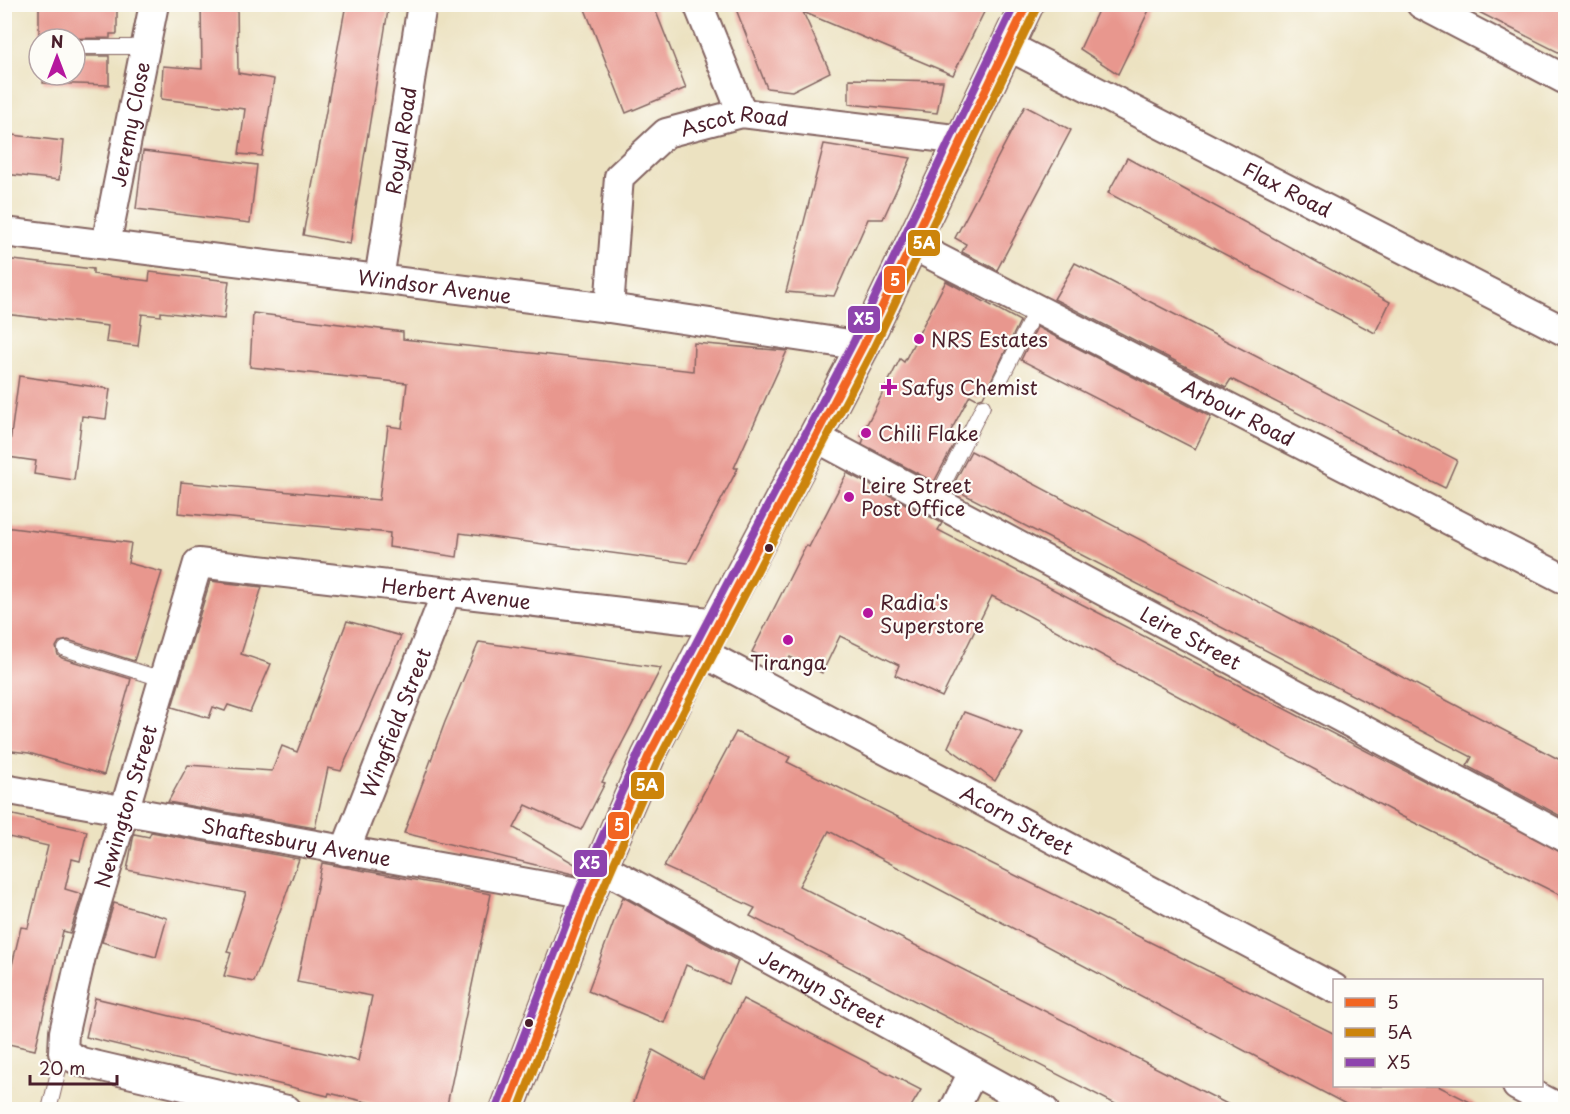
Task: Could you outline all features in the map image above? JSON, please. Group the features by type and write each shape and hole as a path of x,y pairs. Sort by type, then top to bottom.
{"main road":[{"path":"509,1109 595,880 648,757 863,346 1027,4"}],"street":[{"name":"Jeremy Close","path":"106,244 154,4"},
{"name":"Royal Road","path":"379,279 422,4"},
{"path":"698,4 742,113"},
{"path":"1421,4 1566,80"},
{"name":"Flax Road","path":"1008,46 1566,332"},
{"name":"Ascot Road","path":"609,308 619,177 666,133 742,113 962,140"},
{"name":"Windsor Avenue","path":"4,232 609,308 863,346"},
{"name":"Arbour Road","path":"910,244 1566,580"},
{"name":"Leire Street","path":"815,437 1566,838"},
{"name":"Herbert Avenue","path":"198,563 717,623"},
{"name":"Newington Street","path":"63,1052 82,952 122,810 198,563"},
{"name":"Wingfield Street","path":"345,851 446,593"},
{"name":"Acorn Street","path":"701,652 1333,987"},
{"name":"Shaftesbury Avenue","path":"4,789 345,851 595,880"},
{"name":"Jermyn Street","path":"595,880 1044,1110"},
{"path":"63,1052 81,1062 287,1110"},
{"path":"954,1110 973,1072"},
{"path":"1519,1087 1563,1110"}],"lane":[{"path":"87,47 146,47"},
{"path":"1000,381 1036,309"},
{"path":"935,501 983,406"},
{"path":"65,649 162,679"},
{"path":"50,1110 63,1052"}],"building":[{"path":"39,4 117,4 117,34 110,34 110,38 87,38 87,27 39,27"},
{"path":"201,4 237,4 238,73 274,79 262,156 239,154 245,109 161,99 163,66 202,69"},
{"path":"346,4 389,4 350,244 303,235"},
{"path":"583,4 653,4 686,88 626,113"},
{"path":"734,4 988,4 953,75 803,12 830,72 792,91 767,88"},
{"path":"1101,4 1152,4 1118,74 1080,49"},
{"path":"1463,4 1566,4 1566,56"},
{"path":"87,56 109,56 109,85 87,84"},
{"path":"849,79 943,81 937,113 849,104"},
{"path":"1025,106 1071,130 997,270 962,252 966,244 955,238"},
{"path":"4,134 63,141 59,180 4,174"},
{"path":"824,144 911,158 883,219 868,219 834,296 786,292"},
{"path":"143,151 257,165 250,223 136,209"},
{"path":"1127,158 1390,302 1375,333 1108,193"},
{"path":"4,259 93,269 93,274 149,281 150,272 229,281 224,319 161,312 161,316 142,314 138,346 106,342 108,326 4,314"},
{"path":"1075,263 1457,460 1445,488 1231,379 1226,387 1054,299"},
{"path":"946,281 1020,321 983,397 977,399 970,395 947,438 955,442 934,482 862,444 864,438 861,436 900,359 904,362"},
{"path":"253,313 403,332 403,339 693,371 694,343 787,351 734,468 738,468 688,563 460,533 457,557 389,547 390,533 178,513 181,482 379,500 388,426 402,428 407,383 250,367"},
{"path":"1037,327 1211,417 1195,449 1021,360"},
{"path":"19,376 110,389 106,419 82,416 74,480 34,474 36,461 8,457"},
{"path":"971,451 1566,763 1566,819 1467,766 1472,757 958,491 957,494 950,491"},
{"path":"847,473 942,523 938,530 1566,854 1566,898 1401,816 992,596 942,697 895,675 899,665 840,636 822,673 790,657 785,668 752,652 806,545 809,547"},
{"path":"4,527 131,543 128,563 162,572 134,661 68,640 59,642 56,647 58,655 62,658 131,679 104,775 29,753 4,750"},
{"path":"210,581 262,587 241,654 271,664 250,712 228,705 225,711 213,707 209,718 172,707"},
{"path":"347,621 401,636 341,771 328,768 315,828 168,802 188,765 272,771 282,746 297,752"},
{"path":"479,642 661,668 602,782 605,783 581,830 526,805 514,828 580,867 577,875 404,833 445,722"},
{"path":"964,712 1023,734 995,781 948,747"},
{"path":"736,732 790,757 787,762 1333,1033 1333,1087 1440,1087 1486,1110 1357,1110 829,831 799,886 1239,1110 1127,1110 750,916 755,908 664,867"},
{"path":"4,813 87,831 80,861 72,859 65,889 82,894 70,933 63,931 35,1050 4,1043 4,999 21,927 28,928 48,846 4,836"},
{"path":"151,832 299,859 254,982 224,976 231,953 227,952 246,893 127,870 134,834 149,837"},
{"path":"322,863 491,894 446,1110 399,1110 329,1093 328,1096 86,1037 95,998 358,1061 372,996 297,982"},
{"path":"623,897 738,961 729,984 686,965 664,1023 588,991"},
{"path":"114,903 167,918 156,957 102,942"},
{"path":"743,999 921,1090 909,1110 631,1110 653,1050 703,1078"}],"transit line":[{"name":"X5","path":"497,1106 579,890 639,752 854,341 1015,4"},
{"name":"5","path":"507,1110 589,894 648,757 863,346 1027,4"},
{"name":"5A","path":"518,1110 599,898 658,761 872,351 1036,9"}],"place":[{"name":"NRS Estates","path":"919,339"},
{"name":"Safys Chemist","path":"889,387"},
{"name":"Chili Flake","path":"866,433"},
{"name":"Leire Street Post Office","path":"849,497"},
{"name":"Radia's Superstore","path":"868,613"},
{"name":"Tiranga","path":"788,640"}]}
